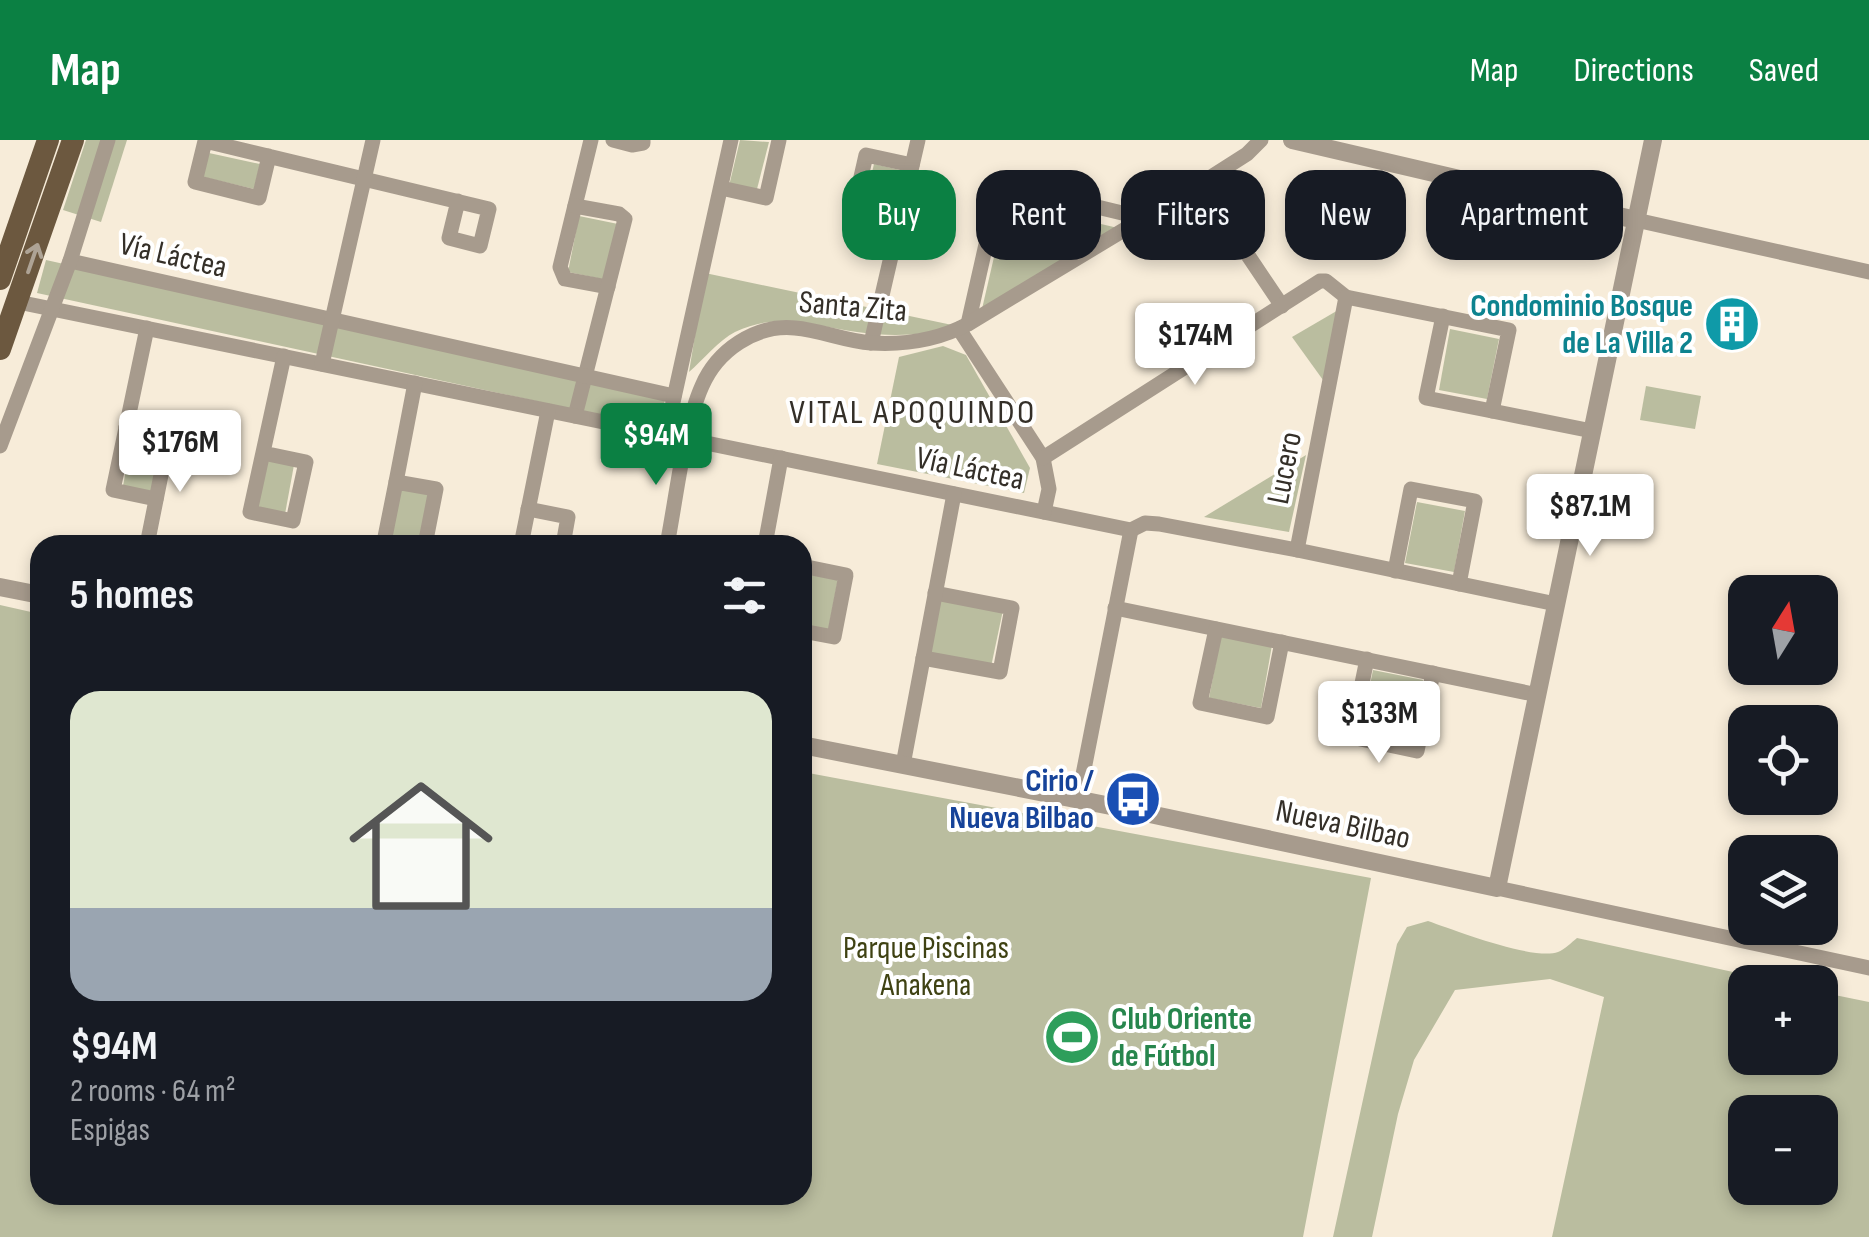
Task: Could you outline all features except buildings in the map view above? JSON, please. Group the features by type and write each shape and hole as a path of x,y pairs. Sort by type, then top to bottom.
{"main road":[{"path":"0,279 48,140"},
{"path":"0,350 74,140"}],"street":[{"path":"0,446 70,261 108,140"},
{"path":"322,364 372,140"},
{"path":"591,140 560,268 565,280 608,287"},
{"path":"613,140 632,145 643,140"},
{"path":"666,434 731,140"},
{"path":"721,188 766,198 779,140"},
{"path":"911,170 918,140"},
{"name":"Santa Zita","path":"1222,170 1261,140"},
{"path":"1292,140 1869,272"},
{"path":"1497,888 1652,140"},
{"path":"269,156 259,198 195,182 205,141 269,156 364,179 458,201"},
{"path":"863,170 866,155 912,165"},
{"path":"1044,512 1049,489 1043,458 964,327 996,200 1001,190 1014,187 1121,213"},
{"path":"575,206 619,214 626,219 575,416"},
{"name":"Santa Zita","path":"669,535 699,394 709,372 725,353 770,330 795,328 871,343 910,342 964,327 1121,232"},
{"path":"871,343 890,260"},
{"path":"1251,260 1282,306"},
{"name":"Vía Láctea","path":"70,261 674,396"},
{"path":"1043,458 1320,281 1326,281 1346,297 1509,330 1492,412"},
{"name":"Lucero","path":"1296,550 1346,297"},
{"name":"Vía Láctea","path":"18,302 1131,530 1158,524 1556,604"},
{"path":"1442,316 1426,398 1592,431"},
{"path":"147,328 114,490 156,499"},
{"path":"263,452 306,462 293,521 250,512 263,452 284,356"},
{"path":"385,535 415,384"},
{"path":"523,535 548,410"},
{"path":"126,426 169,435 148,535"},
{"path":"767,535 782,458"},
{"path":"396,482 436,489 427,535"},
{"path":"1395,570 1411,489 1475,501 1459,584"},
{"path":"903,765 954,494"},
{"path":"528,509 568,517 564,535"},
{"path":"1078,800 1131,530"},
{"path":"812,568 846,574 834,637 812,633"},
{"path":"0,587 30,593"},
{"path":"923,658 1000,672 1012,608 935,594"},
{"path":"1116,608 1538,695"},
{"path":"1216,628 1200,704 1266,717 1282,642"},
{"path":"1367,660 1351,737 1417,751 1433,673"},
{"name":"Nueva Bilbao","path":"812,747 1869,968"}],"green space":[{"path":"86,140 127,140 101,222 63,210"},
{"path":"740,140 769,142 756,193 729,186"},
{"path":"209,153 260,164 254,189 203,177"},
{"path":"874,164 900,170 873,170"},
{"path":"579,216 618,224 607,280 568,272"},
{"path":"1101,224 1118,228 1101,238"},
{"path":"46,260 665,398 660,428 37,293"},
{"path":"993,260 1064,260 982,309"},
{"path":"705,273 957,326 895,335 767,322 735,332 689,372"},
{"path":"1340,309 1323,380 1292,337"},
{"path":"1450,329 1499,339 1487,399 1439,390"},
{"path":"943,346 966,355 1030,468 1024,493 877,464 899,357"},
{"path":"1646,386 1701,396 1695,429 1640,420"},
{"path":"132,437 160,442 151,491 123,486"},
{"path":"1306,455 1289,532 1204,517"},
{"path":"266,460 294,465 285,514 257,509"},
{"path":"400,489 428,494 420,535 392,535"},
{"path":"1417,502 1465,511 1454,572 1405,563"},
{"path":"812,574 838,579 828,632 812,629"},
{"path":"938,597 1003,610 991,667 926,654"},
{"name":"Club Oriente de Fútbol","path":"0,605 30,612 30,1205 812,1205 812,774 1371,878 1303,1237 0,1237"},
{"path":"1221,635 1272,645 1261,708 1209,698"},
{"path":"1373,670 1423,680 1410,746 1360,735"},
{"path":"1428,921 1531,952 1560,951 1577,938 1728,971 1728,1075 1838,1075 1838,996 1869,1002 1869,1237 1552,1237 1604,997 1550,979 1455,990 1414,1060 1398,1114 1372,1237 1333,1237 1397,944 1407,927"}],"place":[{"name":"Condominio Bosque de La Villa 2","path":"1732,324"},
{"name":"Cirio / Nueva Bilbao","path":"1133,799"},
{"name":"Club Oriente de Fútbol","path":"1072,1037"}],"district":[{"name":"VITAL APOQUINDO","path":"913,412"}],"park label":[{"name":"Parque Piscinas Anakena","path":"926,966"}]}
